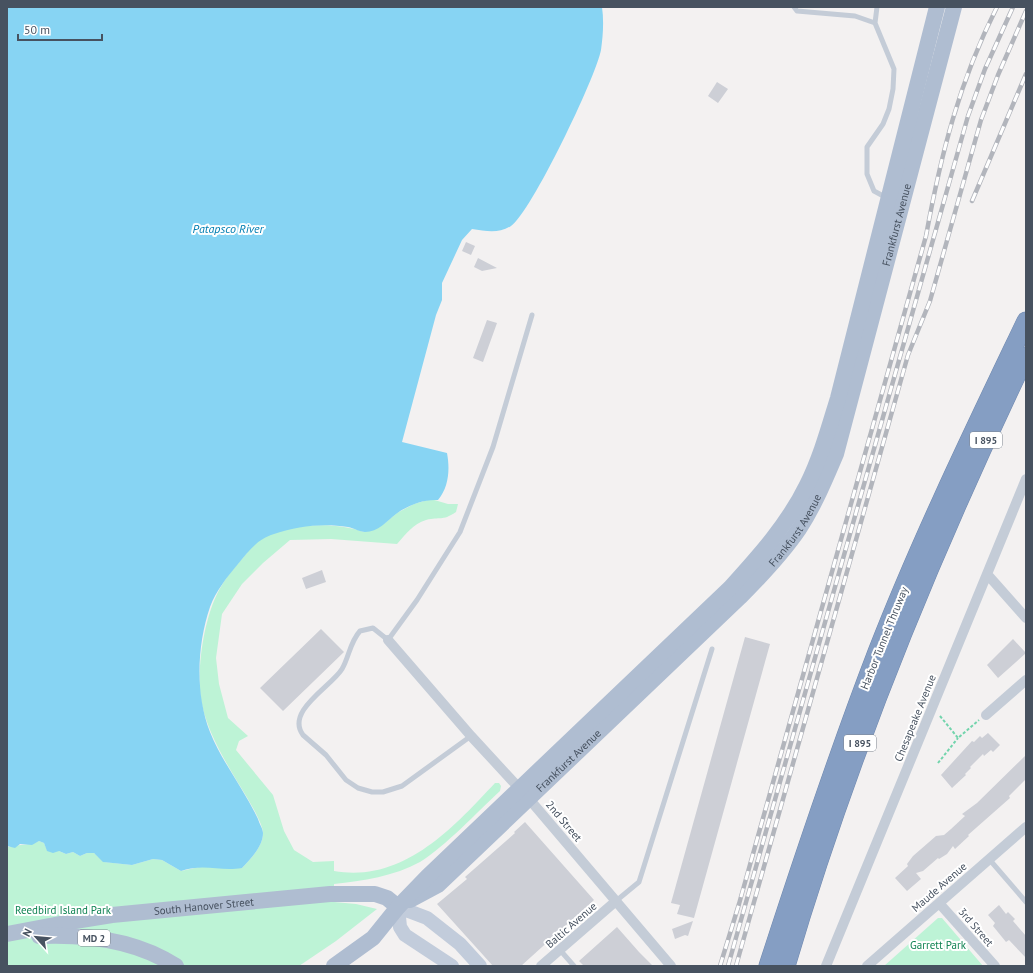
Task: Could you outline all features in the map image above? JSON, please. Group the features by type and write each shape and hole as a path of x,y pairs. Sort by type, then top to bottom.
{"highway":[{"name":"Harbor Tunnel Thruway","path":"768,966 819,813 877,651 949,483 1026,321"},
{"name":"Harbor Tunnel Thruway","path":"786,966 832,820 893,657 964,489 1026,356"}],"main road":[{"path":"937,7 953,9"},
{"name":"Frankfurst Avenue","path":"896,201 937,7"},
{"name":"Frankfurst Avenue","path":"334,966 373,938 398,907 427,877 525,794 730,588 760,555 787,519 807,485 822,449 953,9"},
{"name":"South Hanover Street","path":"7,935 81,920 112,916 330,894 375,894 387,898 398,907 427,918 469,952 480,966"},
{"path":"398,907 400,927 405,935 426,951 453,966 469,952"},
{"name":"MD 2","path":"7,935 59,935 108,940 141,950 176,966"}],"street":[{"name":"Chesapeake Avenue","path":"826,966 1026,479"},
{"path":"1013,510 1026,498"},
{"path":"987,574 1026,618"},
{"name":"2nd Street","path":"388,640 471,736 525,794 672,966"},
{"path":"986,715 1026,680"},
{"name":"Maude Avenue","path":"867,966 1026,826"},
{"name":"Baltic Avenue","path":"541,966 616,901"},
{"name":"3rd Street","path":"940,903 994,966"}],"lane":[{"path":"794,7 797,11 855,16 875,23"},
{"path":"877,7 875,23 894,69 894,76 889,109 883,124 867,147 867,174 874,191 896,201"},
{"path":"471,736 402,786 383,792 372,792 358,788 346,780 326,755 303,735 300,731 300,719 304,709 322,687 341,671 355,636 360,631 373,628 388,640 417,600 460,532 493,447 532,315"},
{"path":"616,901 639,882 712,649"},
{"path":"989,859 1026,902"},
{"path":"560,950 574,966"}],"path":[{"path":"938,763 958,738 986,715"},
{"path":"940,716 958,738"}],"green space":[{"name":"Reedbird Island Park","path":"431,499 448,504 458,504 456,512 444,518 426,520 417,524 397,544 331,539 290,540 263,563 242,584 222,614 216,658 219,684 228,718 248,736 239,741 236,750 273,795 284,831 294,850 313,862 334,861 334,871 359,873 382,869 404,861 424,849 443,834 495,783 499,783 501,786 500,791 441,847 420,862 389,874 334,884 334,902 356,904 377,909 336,941 299,966 7,966 7,846 17,846 36,843 39,841 44,843 47,850 59,851 66,854 73,852 80,856 87,853 94,853 104,862 132,865 153,859 162,860 181,871 204,866 242,868 249,861 261,843 263,833 262,828 251,804 215,742 202,705 200,692 201,660 206,627 210,611 222,585 252,546 267,536 294,528 324,525 352,528 364,532 385,523 397,513 414,504"},
{"name":"Garrett Park","path":"938,918 942,918 983,966 884,966"}],"water":[{"name":"Patapsco River","path":"7,7 602,7 602,39 597,65 562,143 533,197 520,216 511,226 506,229 487,231 472,229 462,240 442,283 442,300 436,315 402,442 447,453 448,478 442,495 438,500 416,503 406,508 382,526 370,532 363,532 339,526 320,525 292,529 268,536 258,542 246,555 226,579 212,601 202,637 200,653 200,686 205,717 215,743 258,819 263,831 261,843 252,857 242,868 198,868 181,871 162,860 153,859 132,865 103,862 94,853 87,853 80,856 73,852 66,854 59,851 53,853 47,851 44,843 39,841 32,845 20,844 15,848 7,846"}],"building":[{"path":"717,82 728,89 718,103 708,96"},
{"path":"466,242 475,246 471,255 462,251"},
{"path":"478,258 497,268 482,271 474,267"},
{"path":"487,320 497,323 483,362 473,358"},
{"path":"322,570 326,582 306,589 302,578"},
{"path":"321,629 344,652 283,711 260,688"},
{"path":"745,637 770,644 694,918 677,914 680,905 671,903"},
{"path":"1013,639 1026,653 998,678 987,665"},
{"path":"988,733 1000,745 993,752 991,750 984,756 983,754 970,767 971,768 965,774 966,775 952,788 941,775 972,741 974,742 980,736 982,738"},
{"path":"1026,755 1026,779 1009,796 1010,798 968,835 969,836 955,849 953,846 947,854 939,859 938,858 923,871 916,873 921,879 907,891 895,878 908,866 907,864 913,856 936,836 944,835 951,829 965,816 962,814 977,803"},
{"path":"525,822 594,900 521,966 493,966 437,904 467,879 465,877 515,833 514,832"},
{"path":"999,905 1006,914 1008,912 1015,919 1013,921 1026,936 1026,958 1009,940 1006,942 993,926 995,923 988,915"},
{"path":"693,921 688,936 685,935 675,939 672,929"},
{"path":"617,927 653,966 584,966 579,961"}],"railway":[{"path":"720,966 739,904 926,236 938,176 953,119 972,63 997,7"},
{"path":"728,966 968,116 985,69 1013,7"},
{"path":"736,966 908,355 930,301 981,120 998,75 1026,11"},
{"path":"972,201 1026,74"}]}
